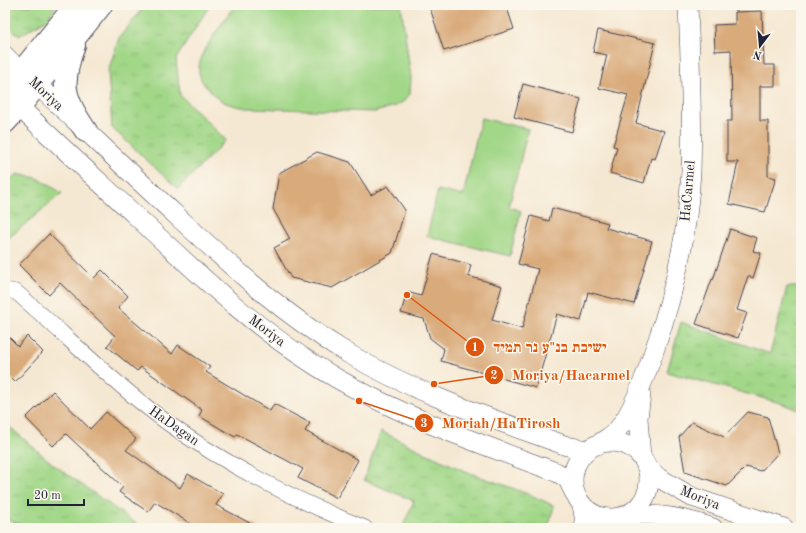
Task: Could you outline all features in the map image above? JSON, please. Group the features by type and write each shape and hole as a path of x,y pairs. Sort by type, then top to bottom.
{"main road":[{"path":"9,104 30,78 76,5"},
{"path":"30,78 82,28 101,5"},
{"path":"82,28 74,44 65,76 69,103 74,114 86,131"}],"street":[{"name":"HaCarmel","path":"592,447 613,434 623,422 646,372 660,334 672,290 685,224 691,172 692,118 688,5"},
{"path":"5,53 30,78"},
{"name":"Moriya","path":"30,78 246,280 287,312 348,353 402,382 446,401 567,446 592,447"},
{"name":"Moriya","path":"9,104 194,271 259,326 288,347 334,377 390,407 435,427 567,478 579,500"},
{"name":"HaDagan","path":"5,290 16,292 134,397 184,434 220,458 294,496 365,528"},
{"name":"HaCarmel","path":"643,461 638,418 646,372"},
{"path":"579,500 591,513 611,521 632,512 644,498 649,481 643,461 631,448 620,443 609,442 592,447 579,459 574,470 573,482 585,522 584,528"},
{"name":"Moriya","path":"643,461 658,478 692,496 784,528"},
{"name":"Moriya","path":"611,521 636,514 658,514 714,528"}],"green space":[{"path":"5,5 57,5 47,19 19,36 5,22"},
{"path":"145,5 210,5 176,59 180,95 226,140 178,189 112,128 108,71 119,38"},
{"path":"235,5 401,5 411,78 410,94 404,101 396,106 375,112 247,108 221,101 202,81 199,72 200,62 213,36"},
{"path":"481,118 528,129 509,207 521,211 510,256 427,236 438,190 463,196"},
{"path":"17,174 37,178 62,193 5,241 5,184"},
{"path":"787,287 801,287 801,411 784,404 667,372 681,322 770,354"},
{"path":"5,423 53,464 142,528 31,528 5,519"},
{"path":"381,431 465,471 521,491 554,506 548,528 402,528 414,501 364,480"}],"building":[{"path":"429,5 506,5 514,29 444,51"},
{"path":"762,11 764,65 775,65 775,86 760,86 760,121 768,121 768,176 776,178 765,212 729,204 738,162 727,162 727,121 732,121 731,50 715,51 714,25 735,24 735,12"},
{"path":"598,30 655,43 636,123 664,131 655,159 651,158 644,183 610,173 617,147 613,146 628,95 599,88 607,55 593,52"},
{"path":"523,84 581,99 572,132 514,117"},
{"path":"317,152 350,162 371,195 388,186 405,210 392,253 332,288 291,278 274,248 290,239 273,209 279,173"},
{"path":"552,208 608,223 606,228 652,241 634,304 588,292 581,321 557,314 536,388 441,361 444,349 430,338 424,319 401,313 407,292 421,296 433,254 471,265 468,276 502,286 492,320 522,329 538,269 518,264 531,216 549,221"},
{"path":"730,229 757,238 753,251 761,253 753,278 748,276 737,310 747,313 738,338 696,324"},
{"path":"49,234 94,278 102,270 128,296 118,308 172,354 178,345 210,367 206,372 270,411 274,404 310,423 305,431 358,460 337,498 298,478 303,469 237,434 235,437 199,416 202,410 141,367 137,371 107,346 115,336 60,283 49,295 19,265"},
{"path":"5,333 18,346 27,336 43,352 15,382 5,372"},
{"path":"53,391 90,429 106,412 136,439 126,450 180,488 188,474 223,494 216,505 259,528 198,528 155,502 148,512 119,492 123,487 66,434 53,446 26,418"},
{"path":"748,412 768,417 778,453 761,471 746,467 727,486 685,472 679,437 692,422 724,437"}],"place":[{"name":"ישיבת בנ\"ע נר תמיד","path":"407,295"},
{"name":"Moriya/Hacarmel","path":"434,384"},
{"name":"Moriah/HaTirosh","path":"359,401"}]}
